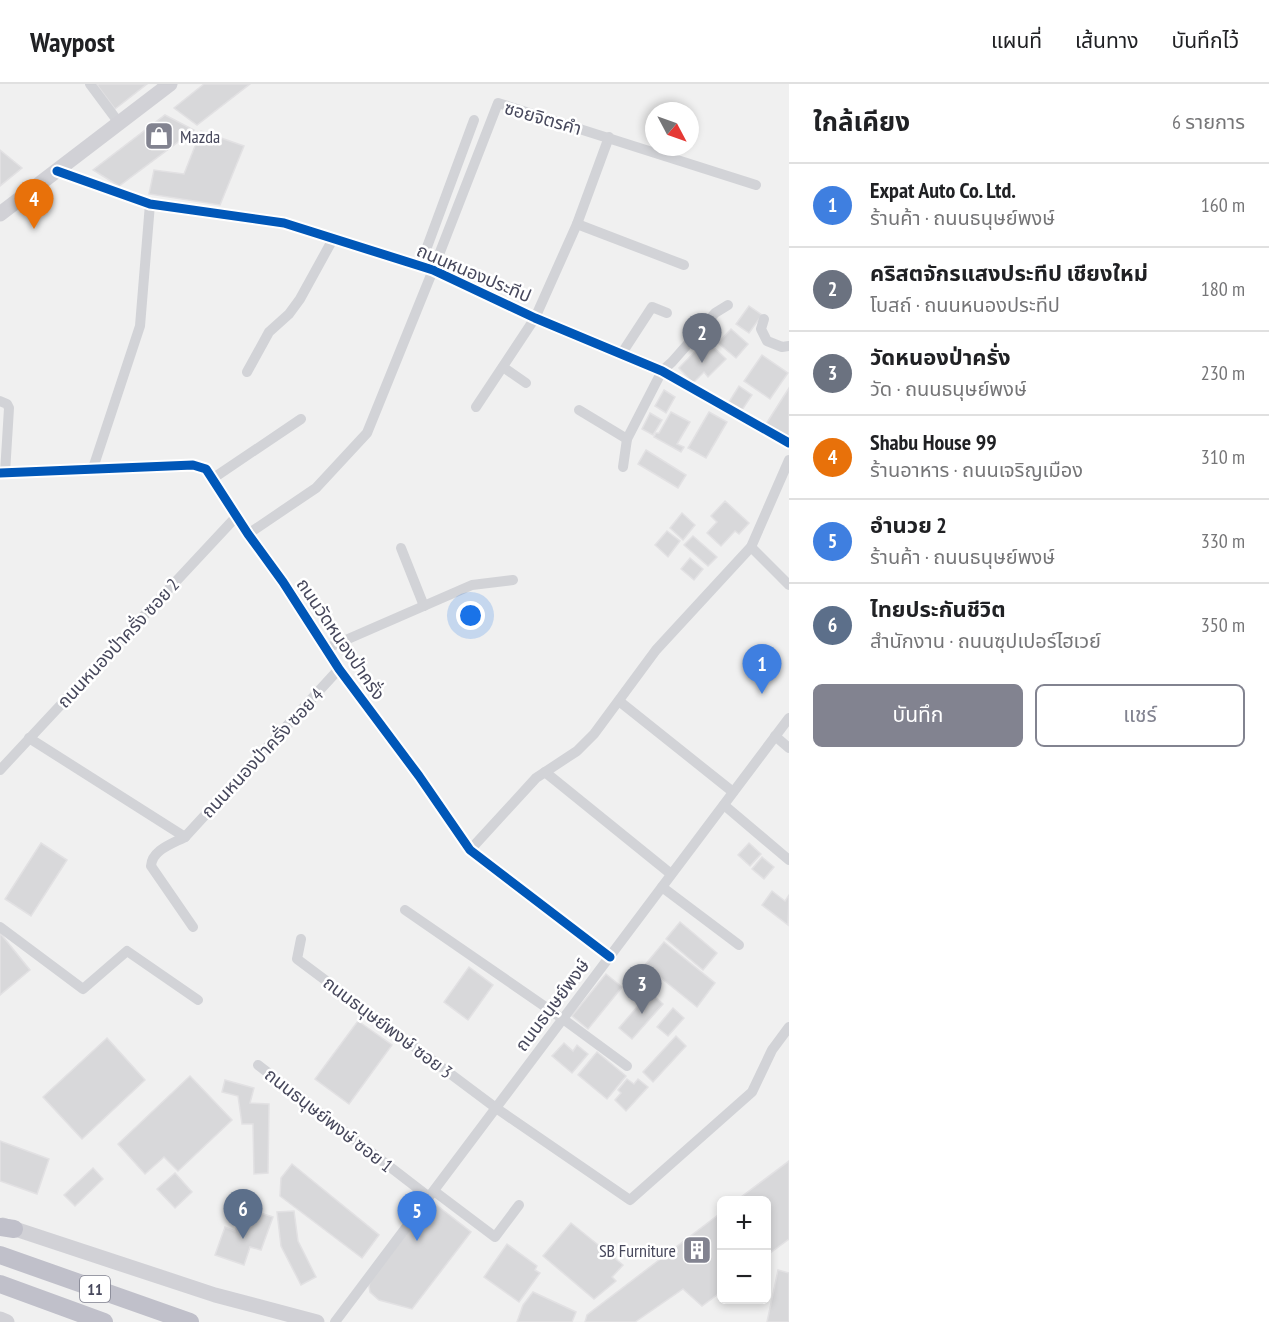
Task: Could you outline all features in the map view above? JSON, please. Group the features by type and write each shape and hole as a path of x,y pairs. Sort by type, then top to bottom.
{"highway":[{"name":"11","path":"0,1255 190,1322"},
{"name":"11","path":"0,1284 104,1322"}],"main road":[{"path":"0,214 170,84"},
{"path":"5,1226 215,1295 316,1322"},
{"path":"0,1319 8,1322"}],"street":[{"path":"90,84 119,123"},
{"name":"ซอยจิตรคำ","path":"433,270 498,103 756,185"},
{"path":"420,266 474,120"},
{"path":"476,407 535,318 577,224 609,137"},
{"name":"ถนนหนองประทีป","path":"57,171 150,204 284,223 433,270 535,318 662,371 789,442"},
{"path":"93,468 140,326 150,204"},
{"path":"577,224 684,265"},
{"path":"247,372 270,332 289,314 300,299 333,239"},
{"path":"248,534 316,488 367,433 433,270"},
{"path":"623,468 627,439 662,371 715,313 728,305"},
{"path":"622,353 652,307 667,313"},
{"path":"764,319 761,329 767,341 782,347 789,346"},
{"path":"503,367 526,383"},
{"path":"0,400 9,408 2,473"},
{"path":"579,410 627,439"},
{"path":"212,479 301,419"},
{"path":"470,850 536,778 578,751 594,734 656,650 751,547 789,460"},
{"name":"ถนนวัดหนองป่าครั่ง","path":"2,473 193,465 206,469 339,669 419,776 470,850 610,957"},
{"name":"ถนนหนองป่าครั่ง ซอย 2","path":"0,770 236,516"},
{"path":"751,547 789,585"},
{"path":"401,548 424,606"},
{"path":"325,648 472,585 513,580"},
{"name":"ถนนหนองป่าครั่ง ซอย 4","path":"193,927 151,866 152,860 160,850 185,837 339,669"},
{"path":"619,701 733,792"},
{"name":"ถนนธนุษย์พงษ์","path":"335,1322 789,718"},
{"path":"775,736 789,748"},
{"path":"29,738 185,837"},
{"path":"545,772 671,874"},
{"path":"724,805 789,860"},
{"path":"662,887 739,945"},
{"path":"405,910 627,1066"},
{"path":"0,927 83,989 127,951 198,1000"},
{"name":"ถนนธนุษย์พงษ์ ซอย 3","path":"301,939 297,959 496,1108"},
{"path":"496,1108 630,1200 752,1092 772,1050 789,1027"},
{"name":"ถนนธนุษย์พงษ์ ซอย 1","path":"258,1065 431,1194 495,1237 519,1205"}],"building":[{"path":"147,84 115,109 97,85"},
{"path":"204,84 250,84 197,125 174,108"},
{"path":"165,115 194,130 119,186 93,170"},
{"path":"201,131 244,146 220,205 149,194 154,170 184,174"},
{"path":"0,150 22,168 0,186"},
{"path":"749,306 762,315 749,333 736,324"},
{"path":"731,329 748,344 736,358 718,343"},
{"path":"706,340 726,359 708,377 704,372 693,383 679,368"},
{"path":"762,355 788,373 770,399 744,381"},
{"path":"739,386 752,395 742,410 729,402"},
{"path":"789,388 789,438 766,424"},
{"path":"664,390 675,397 666,413 655,406"},
{"path":"671,412 690,422 677,444 684,447 681,452 654,437 656,433 659,433"},
{"path":"709,412 727,422 706,458 688,448"},
{"path":"650,413 662,420 653,435 642,429"},
{"path":"646,450 686,475 678,488 638,464"},
{"path":"725,501 749,523 739,534 735,531 721,546 707,533 717,522 711,516"},
{"path":"682,513 695,525 683,540 670,528"},
{"path":"667,531 680,541 668,557 655,545"},
{"path":"693,536 717,557 708,566 684,545"},
{"path":"690,558 703,569 694,580 681,569"},
{"path":"41,843 67,860 31,916 5,899"},
{"path":"749,843 761,854 750,866 738,855"},
{"path":"762,857 774,867 764,879 752,869"},
{"path":"772,891 785,901 789,895 788,925 762,905"},
{"path":"680,922 717,953 703,970 666,939"},
{"path":"0,933 30,970 0,995"},
{"path":"664,942 715,983 697,1007 645,965"},
{"path":"469,967 493,985 468,1020 444,1002"},
{"path":"606,974 622,987 588,1029 572,1016"},
{"path":"650,992 663,1004 632,1039 619,1028"},
{"path":"673,1008 684,1018 668,1036 657,1027"},
{"path":"358,1021 392,1045 349,1104 315,1079"},
{"path":"676,1036 686,1046 653,1082 643,1072"},
{"path":"107,1038 145,1080 82,1139 43,1097"},
{"path":"564,1043 573,1051 577,1045 588,1054 572,1073 552,1056"},
{"path":"597,1052 626,1076 607,1099 578,1075"},
{"path":"190,1076 232,1120 178,1171 164,1157 145,1174 118,1144"},
{"path":"627,1079 634,1084 638,1079 648,1087 626,1111 615,1100 621,1093 618,1090"},
{"path":"225,1080 254,1088 250,1103 269,1104 268,1173 254,1174 253,1124 242,1124 238,1096 222,1092"},
{"path":"0,1141 49,1159 37,1194 0,1181"},
{"path":"789,1161 789,1239 771,1252 771,1196 742,1196"},
{"path":"292,1164 379,1235 362,1258 280,1196 281,1178"},
{"path":"93,1168 103,1179 75,1206 64,1195"},
{"path":"175,1173 192,1192 175,1208 157,1189"},
{"path":"430,1200 471,1232 412,1309 379,1300 370,1292 371,1277"},
{"path":"243,1207 273,1217 261,1250 250,1247 244,1265 215,1255 225,1227 235,1231"},
{"path":"294,1211 298,1241 316,1277 301,1285 281,1246 277,1212"},
{"name":"SB Furniture","path":"717,1216 717,1295 702,1306 683,1289 635,1322 585,1322 587,1315"},
{"path":"571,1223 623,1265 612,1277 616,1281 594,1299 543,1256"},
{"path":"507,1244 537,1266 535,1270 540,1273 519,1302 484,1277"},
{"path":"778,1270 789,1273 789,1322 767,1322"},
{"path":"533,1292 576,1312 572,1322 517,1322 523,1305"}],"cycle path":[{"path":"57,171 150,204 284,223 433,270 535,318 662,371 789,443"},
{"path":"0,473 193,465 206,469 339,669 419,776 470,850 610,957"}],"place":[{"name":"Mazda","path":"159,136"},
{"name":"Shabu House 99","path":"34,229"},
{"name":"คริสตจักรแสงประทีป เชียงใหม่","path":"702,363"},
{"name":"Expat Auto Co. Ltd.","path":"762,694"},
{"name":"วัดหนองป่าครั่ง","path":"642,1014"},
{"name":"ไทยประกันชีวิต","path":"243,1239"},
{"name":"อำนวย 2","path":"417,1241"},
{"name":"SB Furniture","path":"697,1250"}]}
